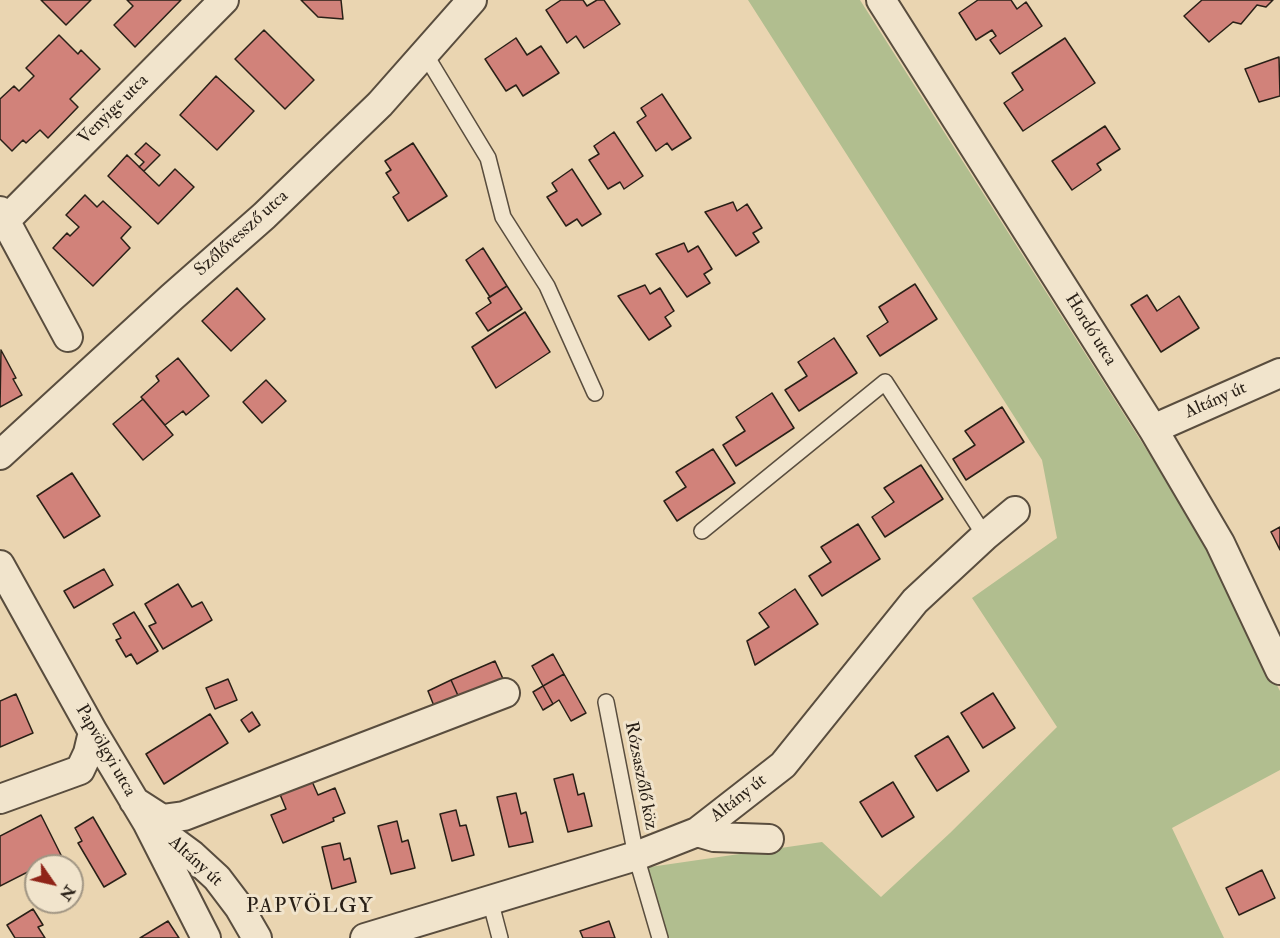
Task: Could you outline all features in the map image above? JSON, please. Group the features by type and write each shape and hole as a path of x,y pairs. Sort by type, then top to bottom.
{"street":[{"name":"Venyige utca","path":"3,216 224,0"},
{"name":"Szőlővessző utca","path":"0,455 264,216 380,104 472,0"},
{"name":"Hordó utca","path":"881,0 1152,429 1220,543 1280,670"},
{"path":"3,216 68,337"},
{"name":"Altány út","path":"1152,429 1280,373"},
{"name":"Altány út","path":"365,938 636,856 697,831 783,765 915,601 1015,511"},
{"name":"Papvölgyi utca","path":"0,566 93,732 141,812 206,938"},
{"path":"141,812 162,819 184,816 505,693"},
{"path":"0,799 80,770 88,753 93,732"},
{"name":"Altány út","path":"141,812 217,878 239,907 257,938"},
{"path":"697,831 714,837 769,839"}],"lane":[{"path":"425,54 488,158 503,217 547,286 595,393"},
{"path":"702,531 885,382 985,536"},
{"name":"Rózsaszőlő köz","path":"606,702 636,856 660,938"},
{"path":"490,900 500,938"}],"green space":[{"path":"748,0 860,0 1192,521 1280,691 1280,770 1172,828 1224,938 659,938 643,868 822,842 881,897 950,833 1057,727 972,598 1057,538 1042,460"}],"building":[{"path":"41,0 91,0 66,25"},
{"path":"127,0 181,0 135,47 114,25 133,6"},
{"path":"301,0 341,0 343,19 318,17"},
{"path":"561,0 583,0 587,6 597,0 604,0 620,24 584,48 576,36 567,43 546,10"},
{"path":"978,0 1011,0 1017,9 1026,2 1042,26 1000,54 990,40 996,36 992,30 976,40 959,13"},
{"path":"1202,0 1273,0 1266,7 1257,5 1241,24 1233,22 1209,42 1184,16"},
{"path":"264,30 314,80 285,109 235,59"},
{"path":"59,35 78,54 81,50 100,69 70,99 78,107 48,138 40,130 26,143 23,140 12,151 0,139 0,99 14,86 19,91 34,76 26,68"},
{"path":"516,38 527,55 541,46 559,73 523,96 516,85 506,91 485,59"},
{"path":"1065,38 1095,83 1023,131 1004,103 1023,90 1012,73"},
{"path":"1279,57 1280,96 1259,102 1245,69"},
{"path":"216,76 254,111 217,150 180,115"},
{"path":"662,94 691,138 672,150 667,143 656,151 637,122 646,116 641,108"},
{"path":"1105,126 1120,149 1097,164 1101,170 1072,190 1052,161"},
{"path":"614,132 643,176 624,189 620,182 608,189 589,160 599,154 594,146"},
{"path":"146,143 160,155 144,171 139,167 144,162 135,154"},
{"path":"413,143 447,196 408,221 393,197 399,193 386,173 391,170 385,161"},
{"path":"127,155 159,186 175,169 194,187 158,224 108,176"},
{"path":"572,169 601,214 582,226 577,219 566,226 547,197 557,191 552,183"},
{"path":"85,195 97,207 103,201 131,227 121,238 130,248 93,286 53,248 67,233 70,236 79,227 66,215"},
{"path":"733,202 737,211 747,204 762,228 753,233 759,242 736,256 705,212"},
{"path":"684,243 688,252 698,246 712,269 704,274 710,283 687,297 656,254"},
{"path":"483,248 507,286 490,297 466,260"},
{"path":"915,284 937,319 880,356 867,336 888,322 879,307"},
{"path":"645,285 650,294 660,288 674,311 665,317 671,326 649,340 618,296"},
{"path":"507,286 522,309 488,331 476,313 491,303 488,298"},
{"path":"237,288 265,319 231,351 202,321"},
{"path":"1147,295 1157,311 1179,296 1199,328 1161,352 1131,305"},
{"path":"525,312 550,352 496,388 472,347"},
{"path":"834,338 857,373 799,411 785,390 807,376 798,362"},
{"path":"1,350 22,395 0,407"},
{"path":"178,358 209,396 186,415 183,411 165,425 141,397 159,381 156,376"},
{"path":"266,380 286,401 262,423 243,402"},
{"path":"772,393 794,428 736,466 723,445 745,431 736,417"},
{"path":"143,399 173,435 143,460 113,424"},
{"path":"1002,407 1024,442 966,480 953,459 975,445 965,431"},
{"path":"713,449 735,483 677,521 664,501 686,487 676,472"},
{"path":"921,465 943,499 885,537 872,517 894,502 884,488"},
{"path":"72,473 100,516 64,538 37,496"},
{"path":"858,524 880,559 822,596 809,576 831,562 821,547"},
{"path":"1280,527 1280,550 1271,532"},
{"path":"104,569 113,585 74,608 64,591"},
{"path":"178,584 192,607 202,602 212,620 163,649 149,626 156,623 145,604"},
{"path":"795,589 818,624 755,665 747,641 769,627 759,613"},
{"path":"134,612 158,651 137,664 131,654 126,657 116,640 121,638 113,624"},
{"path":"553,654 564,674 543,686 532,666"},
{"path":"495,661 504,681 460,700 451,680"},
{"path":"564,674 586,713 571,721 559,700 553,704 543,686"},
{"path":"228,679 237,700 215,709 206,688"},
{"path":"451,680 460,700 436,711 428,691"},
{"path":"543,686 553,704 543,710 533,692"},
{"path":"993,693 1015,728 983,748 961,713"},
{"path":"16,694 33,733 0,747 0,701"},
{"path":"252,712 260,725 249,732 241,720"},
{"path":"210,714 228,743 164,784 146,754"},
{"path":"948,736 969,771 937,791 915,756"},
{"path":"573,774 578,795 584,793 592,826 568,832 554,779"},
{"path":"311,779 318,795 335,788 345,813 333,818 334,821 283,843 271,815 286,809 279,792"},
{"path":"893,782 914,817 882,837 860,802"},
{"path":"516,793 521,814 526,812 533,842 509,847 497,797"},
{"path":"456,810 460,826 466,825 474,855 452,861 440,814"},
{"path":"41,815 60,854 24,854 24,874 0,886 0,836"},
{"path":"93,817 126,874 104,887 78,843 82,841 75,828"},
{"path":"397,821 402,842 408,840 415,868 391,874 378,826"},
{"path":"340,843 344,860 350,858 356,882 332,889 322,847"},
{"path":"1262,870 1275,898 1239,915 1226,888"},
{"path":"25,914 36,914 43,925 38,927 45,938 15,938 7,925"},
{"path":"168,921 179,938 140,938"},
{"path":"609,921 615,938 583,938 580,931"}],"district":[{"name":"PAPVÖLGY","path":"310,907"}]}
